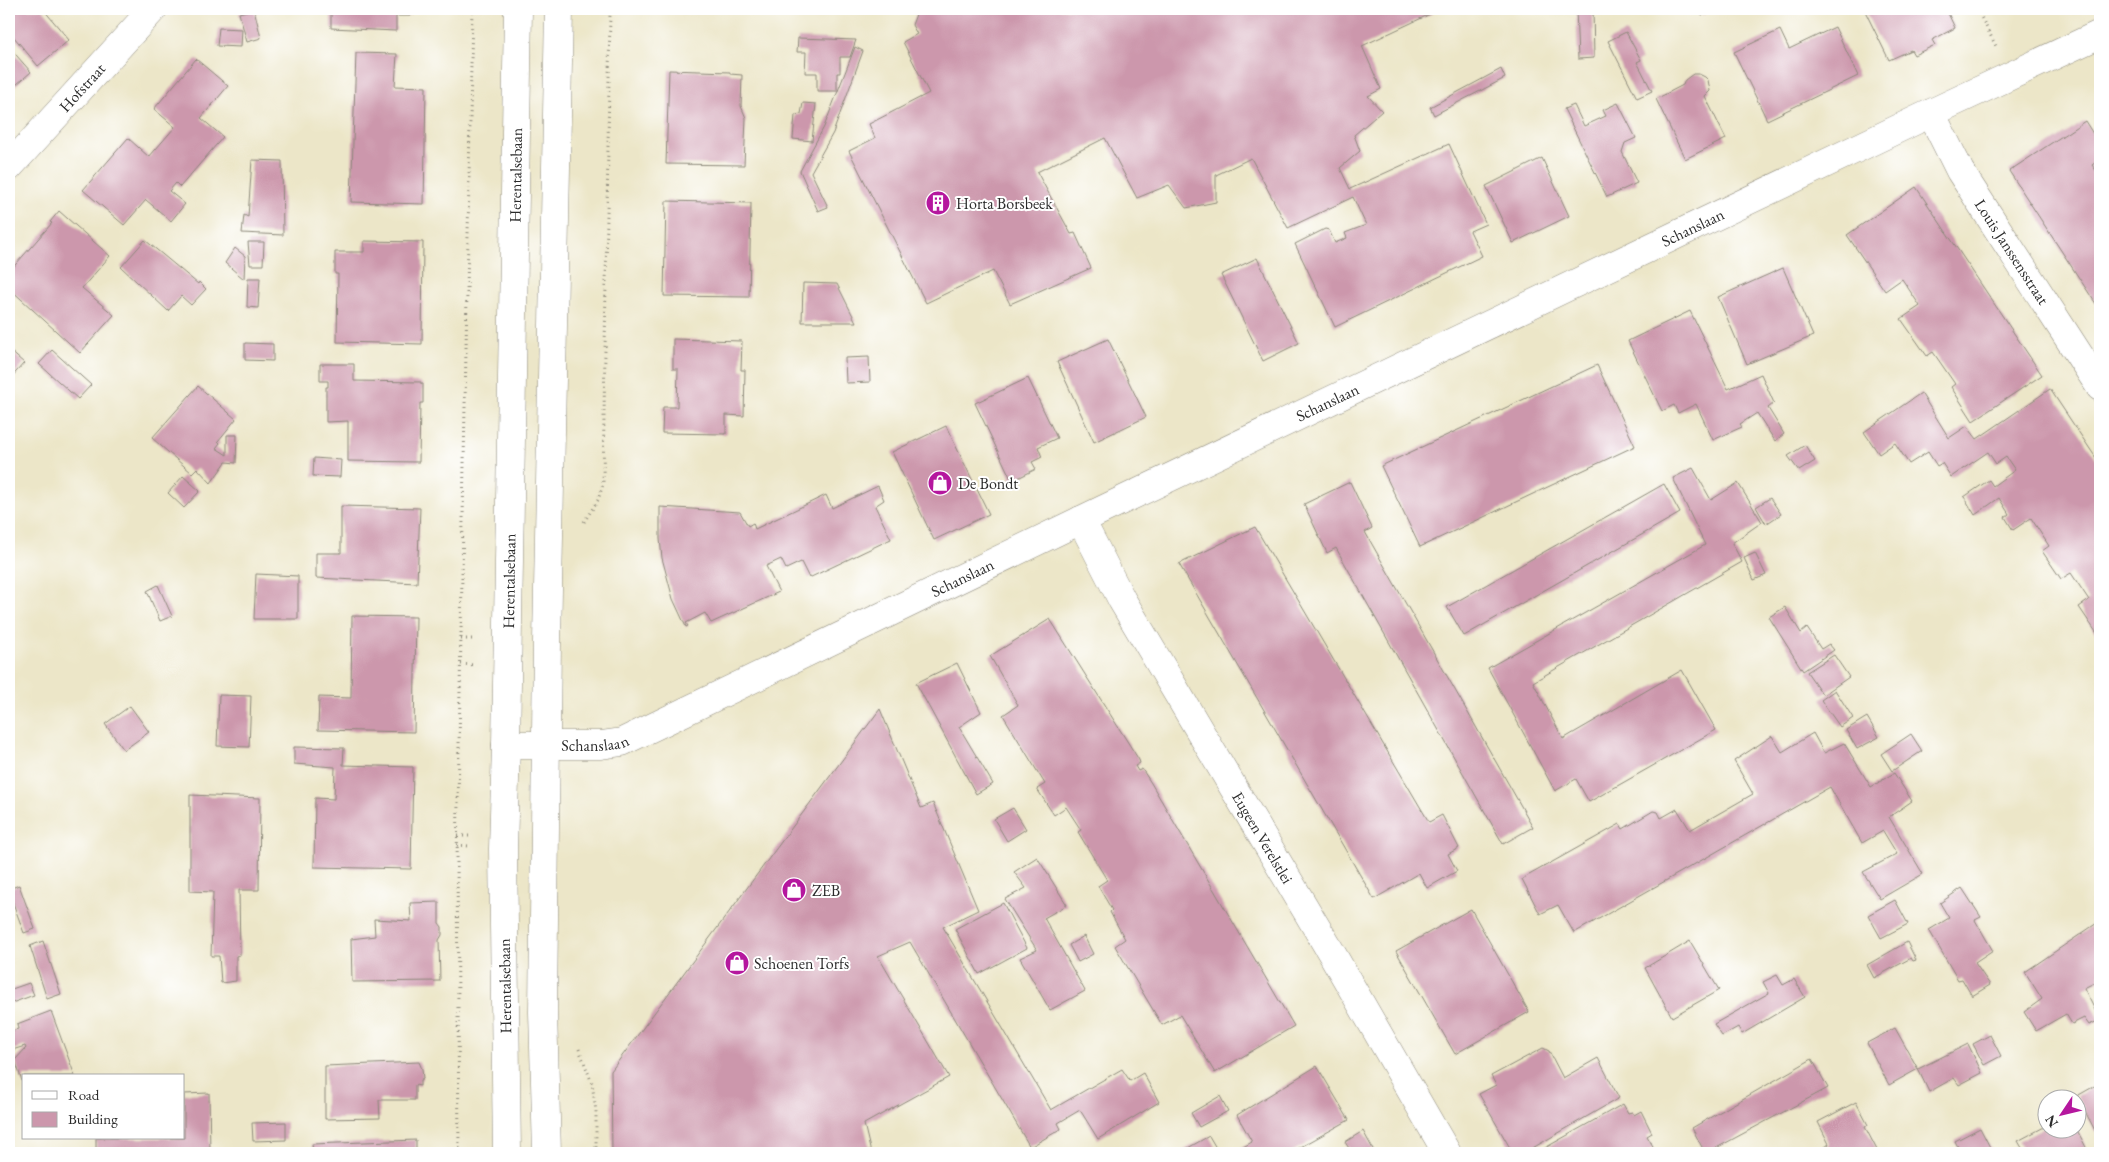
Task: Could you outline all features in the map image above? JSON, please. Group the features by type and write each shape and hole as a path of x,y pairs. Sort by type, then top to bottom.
{"street":[{"name":"Hofstraat","path":"9,167 153,9"},
{"name":"Herentalsebaan","path":"507,1153 503,849 518,9"},
{"path":"546,1153 543,1012 559,9"},
{"name":"Schanslaan","path":"506,745 602,745 622,742 1081,520 2100,34"},
{"name":"Louis Janssensstraat","path":"1931,113 1960,171 2100,387"},
{"name":"Eugeen Verelstlei","path":"1081,520 1122,600 1331,952 1446,1153"}],"path":[{"path":"459,1153 457,860 472,9"},
{"path":"580,528 598,500 604,484 610,9"}],"building":[{"path":"9,9 43,9 69,40 38,66 9,31"},
{"path":"254,9 261,38 247,42 239,13"},
{"path":"331,9 410,9 410,16 396,16 396,31 331,28"},
{"path":"918,9 1441,9 1362,46 1381,89 1368,96 1382,111 1354,135 1360,151 1340,168 1350,189 1449,144 1486,224 1470,231 1482,256 1335,327 1295,244 1325,229 1329,230 1335,243 1347,238 1345,233 1366,225 1353,197 1288,228 1251,158 1216,175 1216,202 1186,208 1169,185 1137,198 1105,138 1037,172 1071,234 1075,233 1091,268 1010,304 993,271 926,303 849,151 875,138 869,124 929,93 903,42 917,34 912,25"},
{"path":"1576,9 1593,9 1594,58 1578,59"},
{"path":"1699,9 1715,9 1702,15"},
{"path":"1864,9 1946,9 1955,28 1932,40 1935,45 1914,55 1911,50 1889,60"},
{"path":"1835,27 1858,76 1767,120 1734,52 1780,30 1789,49"},
{"path":"219,28 242,29 241,47 217,46"},
{"path":"1626,32 1641,60 1637,62 1652,91 1637,98 1608,41"},
{"path":"798,38 856,40 850,57 840,57 840,73 837,73 837,91 817,91 817,73 805,73 806,52 797,52"},
{"path":"9,47 31,72 9,91"},
{"path":"855,47 863,51 833,133 811,172 828,207 818,211 800,171 824,127"},
{"path":"356,53 397,54 395,86 426,87 424,204 351,202"},
{"path":"196,59 228,86 201,118 223,137 180,187 176,183 169,191 185,204 171,221 146,200 124,225 83,190 128,138 149,157 175,127 154,109"},
{"path":"1501,69 1505,78 1434,115 1430,107"},
{"path":"669,70 730,72 730,74 742,75 741,106 746,118 744,165 666,164"},
{"path":"1693,74 1699,74 1708,80 1710,91 1705,96 1726,139 1685,159 1656,99 1683,85 1685,80"},
{"path":"803,103 816,104 812,141 793,139 795,115 801,114"},
{"path":"1618,103 1636,138 1625,143 1622,152 1637,183 1607,197 1564,109 1574,105 1584,126 1606,116 1603,110"},
{"path":"2085,121 2100,145 2100,159 2092,165 2100,176 2100,310 2009,171"},
{"path":"1542,158 1569,216 1513,243 1486,186"},
{"path":"252,160 282,161 283,235 242,233 244,215 248,217"},
{"path":"1916,187 2042,375 1973,421 1951,387 1955,384 1933,352 1927,356 1901,319 1920,306 1902,279 1885,291 1847,235"},
{"path":"666,201 751,203 749,297 664,296"},
{"path":"59,211 110,256 82,288 114,315 80,353 9,288 9,272 52,223 50,222"},
{"path":"145,240 206,289 191,305 181,296 168,311 121,267"},
{"path":"364,241 423,242 422,344 337,342 338,274 335,274 335,252 364,252"},
{"path":"248,242 264,242 263,265 250,265"},
{"path":"235,248 245,256 244,279 225,263"},
{"path":"1257,258 1299,343 1263,361 1221,275"},
{"path":"1783,268 1813,336 1747,364 1718,297"},
{"path":"248,278 260,278 258,308 247,307"},
{"path":"803,283 837,284 856,322 802,322"},
{"path":"1690,311 1728,389 1761,374 1774,403 1768,408 1784,434 1775,441 1757,413 1740,424 1742,427 1713,440 1696,404 1678,413 1674,405 1662,411 1628,341"},
{"path":"673,339 742,341 741,370 745,370 744,416 726,415 726,434 662,433 663,407 677,407 678,369 673,369"},
{"path":"1108,339 1146,417 1094,442 1057,362"},
{"path":"245,343 273,344 273,361 245,360"},
{"path":"9,350 24,363 9,380"},
{"path":"52,350 91,385 78,399 39,364"},
{"path":"869,357 870,382 846,383 845,358"},
{"path":"320,364 354,364 354,381 421,382 423,384 423,403 420,403 419,462 348,461 348,421 326,422 326,387 328,387 328,381 320,381"},
{"path":"1597,365 1635,446 1420,547 1381,466"},
{"path":"1028,378 1057,438 1038,447 1042,457 1032,462 1036,469 1012,481 975,403"},
{"path":"198,386 236,419 218,441 220,443 216,448 227,455 227,435 237,435 236,463 226,462 211,483 197,468 192,473 152,438"},
{"path":"2050,389 2100,464 2100,633 2098,635 2079,607 2089,600 2071,573 2061,579 2042,551 2049,546 2031,518 2013,530 2005,517 2009,514 1999,498 1975,515 1964,497 1989,480 1993,486 2015,470 2006,457 1996,464 1988,452 1951,477 1942,463 1937,466 1928,452 1909,464 1895,443 1879,454 1864,432 1921,393 1949,438 1967,426 1977,439"},
{"name":"De Bondt","path":"946,426 989,514 934,540 892,452"},
{"path":"1805,445 1815,461 1799,471 1788,456"},
{"path":"314,458 341,460 340,477 313,476"},
{"path":"1693,468 1711,500 1738,483 1762,522 1732,543 1742,562 1533,682 1563,739 1682,670 1716,730 1589,802 1576,779 1555,791 1488,668 1705,545 1673,478"},
{"path":"183,476 200,491 184,508 168,493"},
{"path":"1350,482 1372,528 1365,532 1533,827 1503,844 1336,548 1327,553 1304,504"},
{"path":"1664,484 1680,513 1464,636 1447,607"},
{"path":"878,486 884,500 875,506 891,539 809,578 801,562 786,569 781,559 766,566 779,592 711,623 705,613 686,623 688,626 686,627 673,599 662,558 660,507 740,512 748,526 753,523 755,529 826,495 832,508"},
{"path":"1770,498 1781,514 1766,524 1756,507"},
{"path":"341,506 420,508 417,583 316,578 316,553 341,553"},
{"path":"1255,527 1429,822 1442,815 1459,848 1448,854 1457,871 1427,888 1419,873 1374,899 1179,564"},
{"path":"1755,553 1766,575 1754,580 1744,558"},
{"path":"256,574 298,576 298,619 254,619"},
{"path":"158,585 172,616 160,621 147,591"},
{"path":"1785,607 1801,633 1807,628 1821,649 1829,644 1834,650 1803,671 1769,617"},
{"path":"352,616 416,617 414,732 318,730 319,697 351,698"},
{"path":"1050,619 1139,760 1140,763 1135,766 1138,771 1142,769 1151,783 1294,1026 1215,1073 1180,1015 1162,1025 1115,946 1125,939 1110,912 1112,910 1098,886 1107,880 1078,832 1081,830 1066,807 1054,815 1037,789 1045,784 1003,715 1018,705 990,656"},
{"path":"1834,655 1849,677 1823,695 1807,672"},
{"path":"957,663 981,712 959,727 993,784 976,794 916,683"},
{"path":"1835,690 1853,718 1840,727 1821,700"},
{"path":"219,695 251,696 249,747 217,746"},
{"path":"130,706 149,732 124,750 105,724"},
{"path":"880,709 921,808 933,803 978,910 943,927 1051,1110 1122,1069 1130,1081 1143,1073 1159,1102 1098,1139 1080,1110 1058,1123 1061,1129 1030,1147 910,942 878,956 949,1077 864,1124 871,1153 612,1153 611,1071"},
{"path":"1867,717 1879,737 1857,749 1846,730"},
{"path":"1813,733 1824,753 1844,743 1871,787 1894,773 1912,801 1889,817 1923,874 1880,899 1863,872 1897,854 1883,831 1862,843 1830,787 1574,933 1558,905 1540,914 1522,879 1620,824 1623,829 1653,811 1658,812 1661,818 1677,809 1690,830 1753,794 1734,761 1772,736 1782,752"},
{"path":"1911,734 1922,751 1892,771 1881,754"},
{"path":"294,747 344,748 343,765 413,767 411,869 314,867 315,798 334,799 335,767 294,764"},
{"path":"190,795 260,798 259,890 239,890 240,955 236,956 236,981 221,983 219,956 211,956 213,892 190,891"},
{"path":"1013,808 1026,829 1007,841 994,819"},
{"path":"1037,857 1067,905 1044,918 1085,991 1050,1010 1020,958 1037,950 1005,899 1026,888 1014,872"},
{"path":"19,885 35,929 24,933 9,892 9,889"},
{"path":"1962,888 1981,917 1975,920 1993,951 1975,963 1990,985 1972,996 1962,979 1958,980 1929,930 1949,918 1940,903"},
{"path":"1895,900 1908,924 1881,938 1868,915"},
{"path":"439,902 439,923 442,927 442,935 439,940 440,981 352,982 351,939 375,936 374,919 411,921 410,903"},
{"path":"1003,903 1027,948 979,974 955,929"},
{"path":"1471,909 1529,1012 1455,1054 1396,951"},
{"path":"2100,921 2100,980 2084,988 2100,1020 2089,1025 2084,1018 2072,1024 2066,1014 2036,1031 2024,1012 2042,999 2025,972"},
{"path":"1084,936 1093,954 1078,962 1069,945"},
{"path":"43,941 61,994 47,999 30,946"},
{"path":"1690,941 1719,990 1672,1017 1645,968"},
{"path":"1907,942 1916,960 1913,961 1911,958 1874,978 1867,965"},
{"path":"1777,975 1783,985 1794,979 1805,997 1742,1034 1738,1027 1722,1036 1714,1024 1769,993 1763,982"},
{"path":"29,983 34,995 9,1004 9,990"},
{"path":"51,1011 74,1074 22,1074 22,1081 15,1060 26,1048 25,1046 9,1051 9,1032 18,1029 17,1024"},
{"path":"1895,1028 1918,1069 1889,1085 1867,1043"},
{"path":"1990,1035 2001,1056 1984,1065 1973,1044"},
{"path":"1968,1044 1982,1073 1959,1085 1954,1078 1929,1092 1918,1069"},
{"path":"1543,1048 1549,1051 1563,1078 1598,1058 1619,1098 1524,1153 1513,1153 1479,1094 1496,1085 1491,1076"},
{"path":"1812,1059 1828,1088 1707,1153 1696,1153 1703,1149 1692,1128"},
{"path":"419,1062 423,1079 420,1081 420,1086 415,1085 415,1100 379,1100 380,1118 325,1119 325,1066"},
{"path":"1317,1066 1349,1120 1290,1153 1238,1153 1236,1151 1252,1142 1237,1115"},
{"path":"2100,1083 2100,1140 2086,1113 2086,1091"},
{"path":"209,1093 210,1153 96,1153 96,1140 185,1140 185,1094"},
{"path":"1220,1096 1228,1111 1199,1127 1191,1113"},
{"path":"1856,1102 1868,1125 1865,1127 1877,1150 1871,1153 1860,1153 1859,1150 1852,1153 1828,1153 1825,1147 1829,1144 1818,1122"},
{"path":"1623,1104 1628,1113 1632,1112 1634,1115 1641,1111 1652,1133 1647,1136 1654,1148 1646,1153 1536,1153"},
{"path":"286,1122 286,1140 253,1141 252,1123"},
{"path":"1980,1128 1993,1153 1961,1153 1955,1141"},
{"path":"1363,1131 1374,1151 1371,1153 1352,1153 1345,1142"},
{"path":"2036,1131 2036,1140 2082,1140 2089,1153 2025,1153 2018,1141"},
{"path":"1209,1136 1219,1153 1179,1153"},
{"path":"416,1140 416,1153 313,1153 312,1144"}],"place":[{"name":"Horta Borsbeek","path":"938,203"},
{"name":"De Bondt","path":"940,483"},
{"name":"ZEB","path":"794,890"},
{"name":"Schoenen Torfs","path":"737,963"}]}
